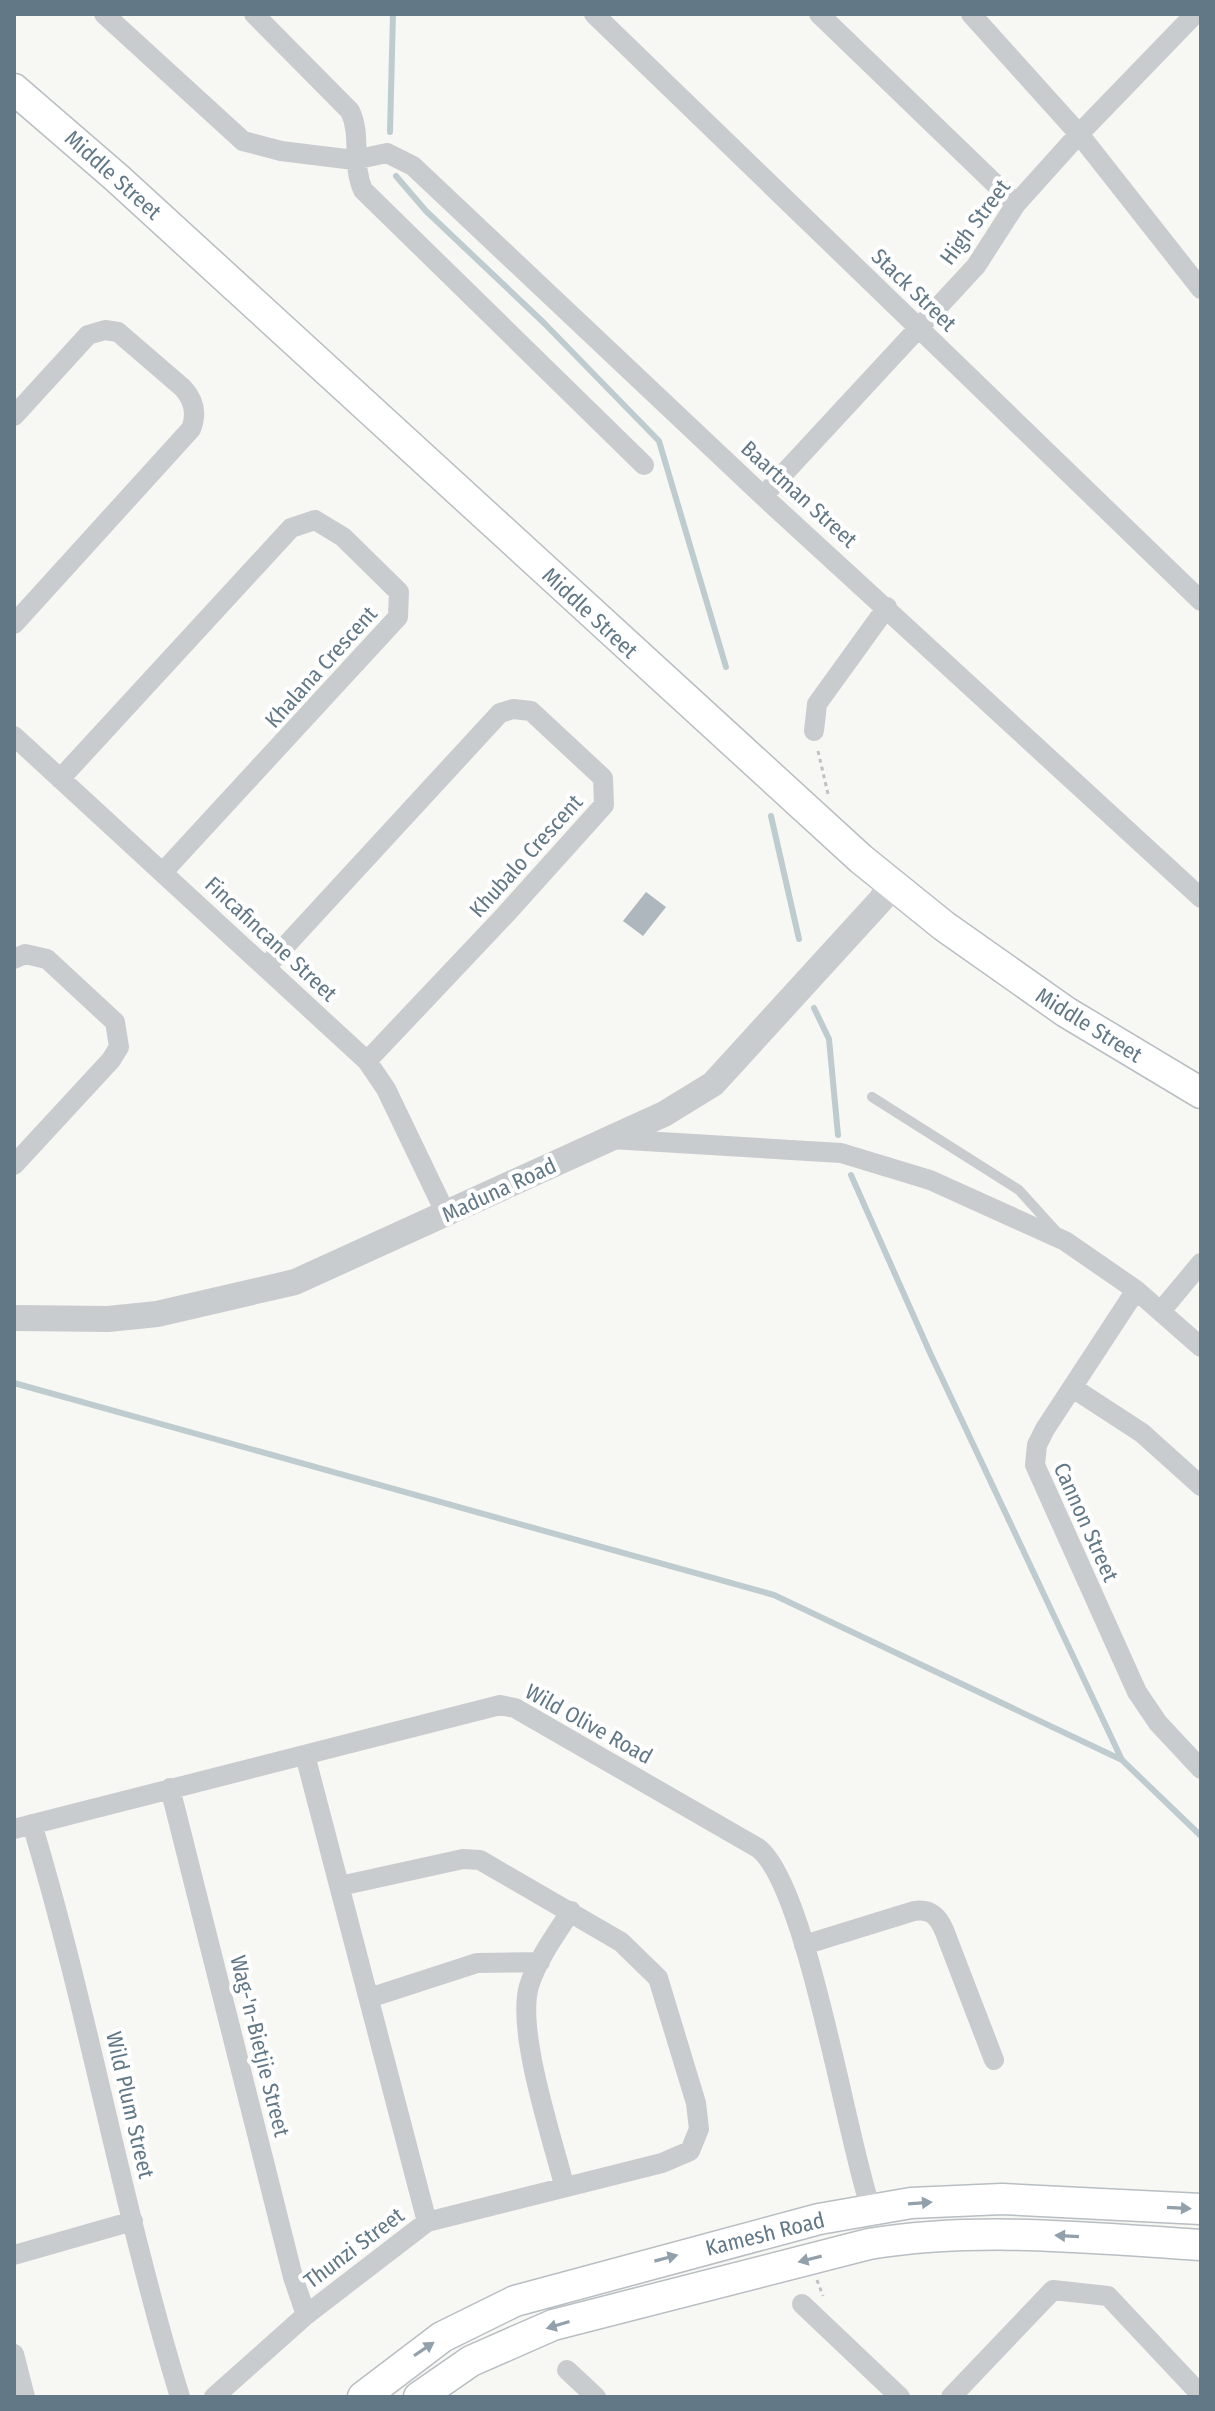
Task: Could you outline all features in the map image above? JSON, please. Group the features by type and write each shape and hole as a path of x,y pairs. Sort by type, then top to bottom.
{"main road":[{"name":"Middle Street","path":"14,89 183,238 788,796 944,926 1066,1012 1201,1093"},
{"name":"Kamesh Road","path":"363,2397 442,2337 515,2301 677,2255 871,2209 1002,2199 1201,2209"},
{"name":"Kamesh Road","path":"419,2397 471,2361 553,2325 869,2244 918,2237 1000,2235 1201,2245"}],"street":[{"name":"Baartman Street","path":"104,14 243,141 281,151 354,160 387,153 413,166 763,496 1201,898"},
{"path":"254,14 350,111 357,126 354,160 363,190 644,465"},
{"name":"Stack Street","path":"594,14 1201,601"},
{"path":"819,14 1016,204"},
{"path":"971,14 1079,134 1201,289"},
{"name":"High Street","path":"763,496 976,266 1016,204 1195,14"},
{"path":"14,416 88,335 105,330 118,332 183,388 190,396 195,417 191,429 14,624"},
{"name":"Khalana Crescent","path":"60,779 295,524 320,521 343,537 399,592 398,617 163,872"},
{"path":"814,731 813,715 826,688 887,607"},
{"name":"Khubalo Crescent","path":"266,967 500,713 513,709 531,711 603,778 604,805 367,1061"},
{"name":"Fincafincane Street","path":"14,736 367,1061 386,1089 446,1214"},
{"name":"Maduna Road","path":"14,1318 108,1319 203,1306 295,1282 690,1101 713,1084 881,900 891,883"},
{"path":"14,959 31,954 47,959 115,1022 119,1041 111,1060 14,1165"},
{"path":"611,1139 841,1153 930,1180 1065,1241 1136,1290 1201,1347"},
{"path":"1161,1311 1201,1263"},
{"name":"Cannon Street","path":"1136,1290 1040,1438 1035,1454 1036,1475 1137,1692 1158,1723 1201,1769"},
{"path":"1073,1388 1142,1433 1201,1486"},
{"name":"Wild Olive Road","path":"23,1826 496,1706 510,1706 763,1852 781,1877 804,1945 871,2209"},
{"path":"305,1755 427,2222"},
{"name":"Wag-'n-Bietjie Street","path":"170,1788 293,2277 306,2315"},
{"name":"Wild Plum Street","path":"23,1826 58,1910 158,2325 180,2397"},
{"path":"340,1886 463,1859 480,1860 571,1911 528,1988 527,2023 564,2185"},
{"path":"804,1945 914,1911 923,1909 935,1915 944,1930 994,2060"},
{"name":"Thunzi Street","path":"214,2397 306,2315 427,2222 564,2185 662,2163 690,2151 698,2137 699,2117 658,1978 621,1942 571,1911"},
{"path":"369,1998 477,1963 540,1962"},
{"path":"14,2255 133,2221"},
{"path":"951,2397 1053,2290 1108,2296 1201,2395"},
{"path":"802,2304 900,2397"},
{"path":"14,2354 25,2397"},
{"path":"567,2370 596,2397"}],"lane":[{"path":"872,1097 1019,1190 1065,1241"}],"path":[{"path":"814,731 830,800"}],"building":[{"path":"646,892 666,907 643,936 623,921"}],"waterway":[{"path":"390,132 393,14"},
{"path":"396,176 426,211 544,323 659,441 726,667"},
{"path":"771,816 799,939"},
{"path":"814,1008 829,1039 838,1135"},
{"path":"851,1175 931,1355 1122,1760"},
{"path":"14,1383 774,1595 1122,1760 1201,1836"}]}
